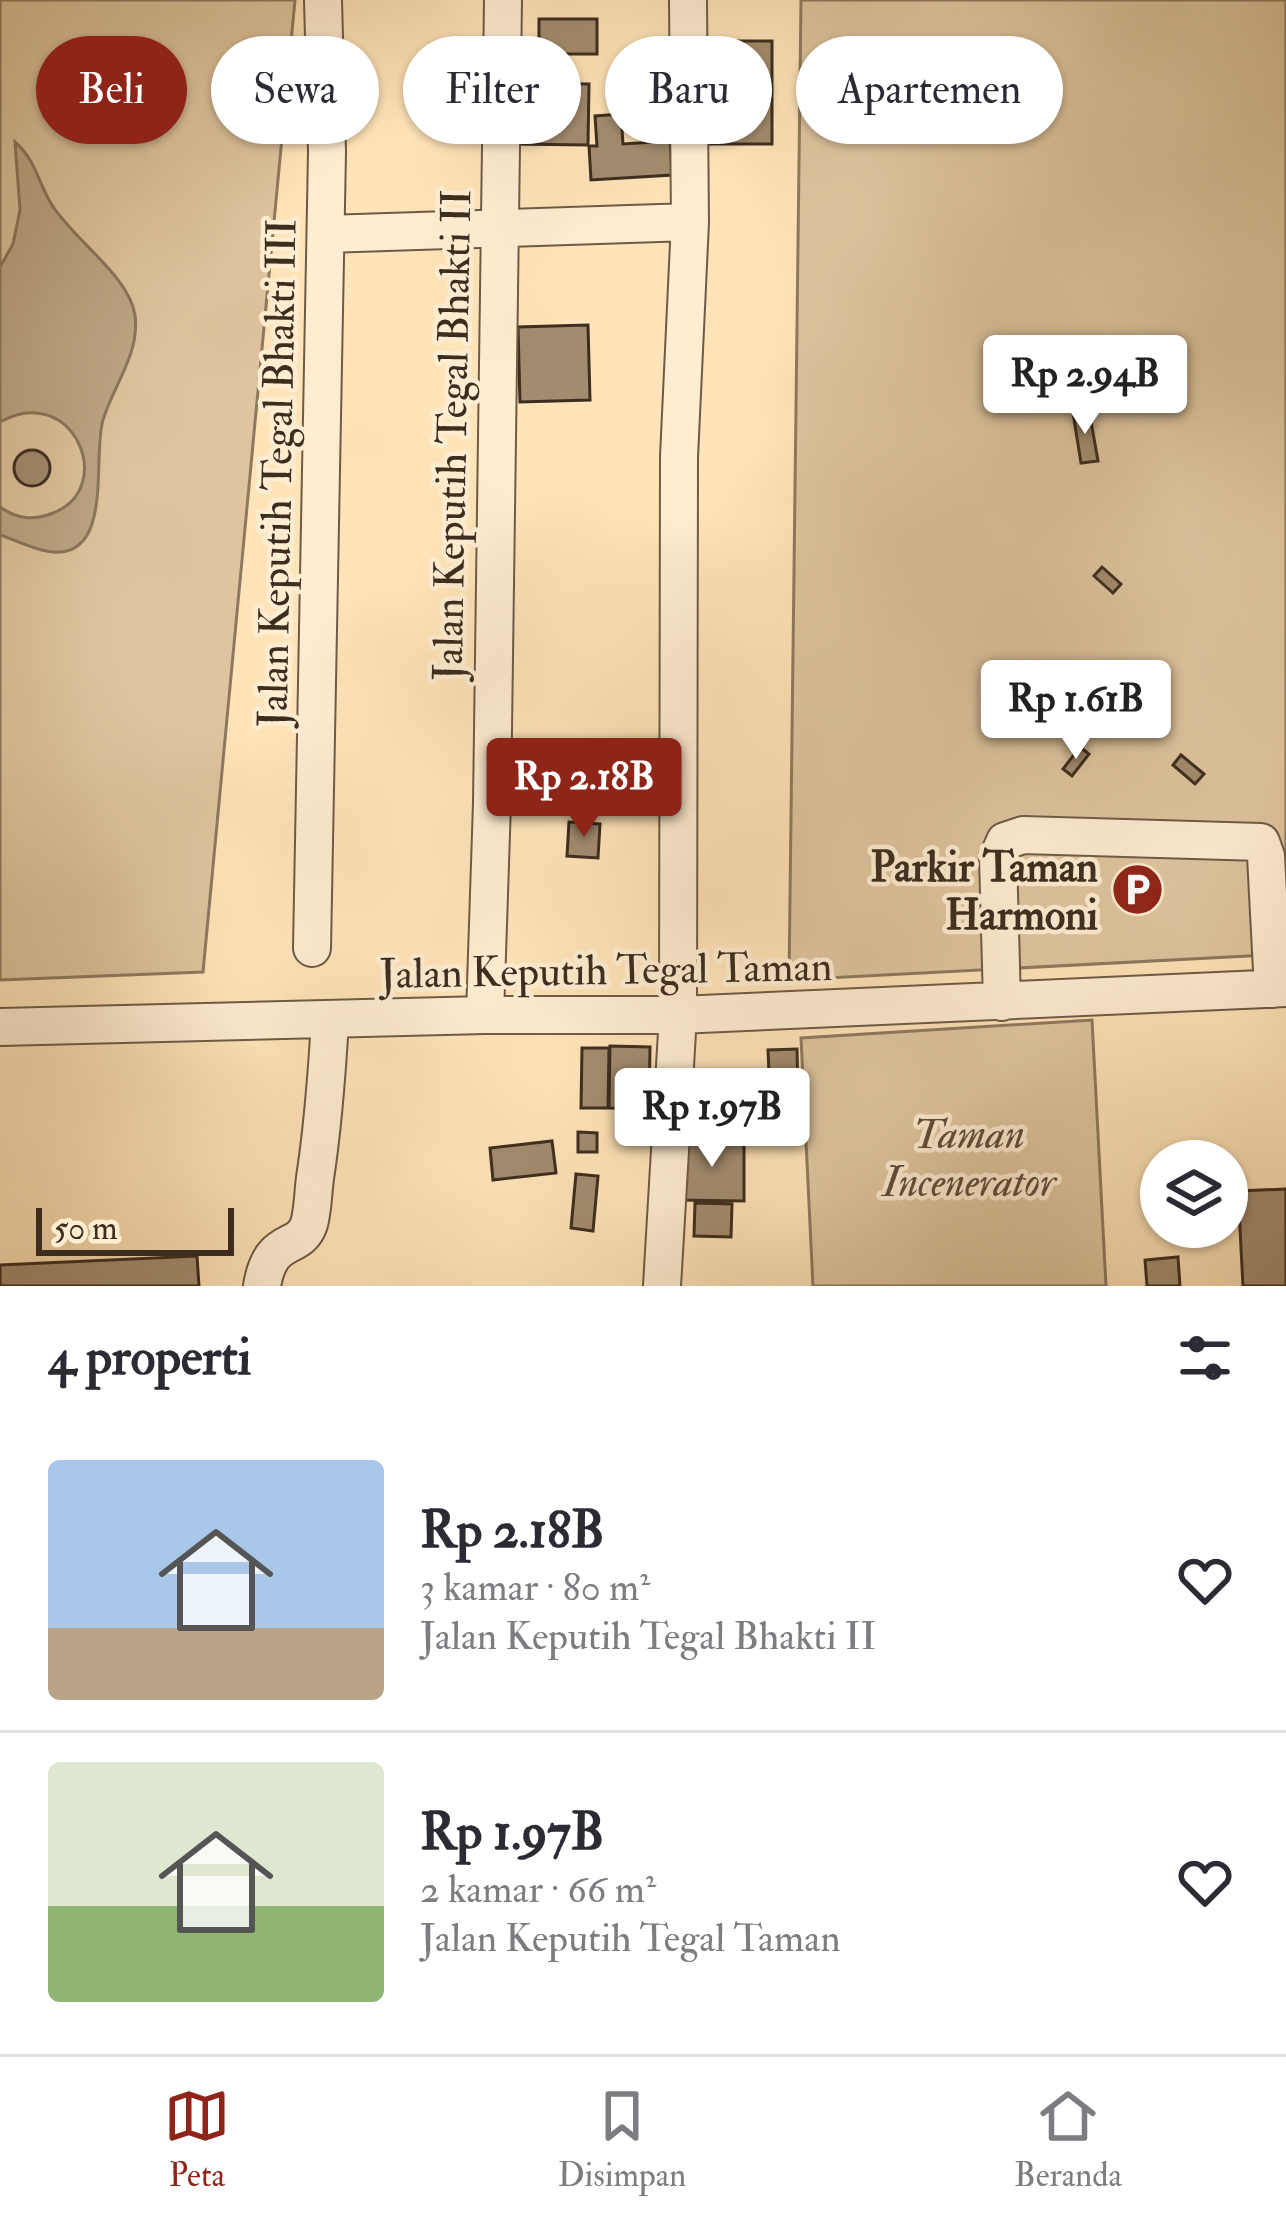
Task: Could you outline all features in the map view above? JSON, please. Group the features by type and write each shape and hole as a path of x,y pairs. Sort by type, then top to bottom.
{"street":[{"name":"Jalan Keputih Tegal Bhakti III","path":"313,948 326,234 323,0"},
{"name":"Jalan Keputih Tegal Bhakti II","path":"485,1015 503,0"},
{"path":"662,1286 678,1015 679,457 690,222 688,0"},
{"path":"326,234 690,222"},
{"path":"1002,1002 998,857 1005,841 1023,836 1261,842 1280,988"},
{"name":"Jalan Keputih Tegal Taman","path":"0,1027 678,1015 1280,988"},
{"path":"262,1286 274,1251 303,1236 310,1221 330,1020"}],"green space":[{"path":"0,0 295,0 292,36 211,36 211,144 281,144 203,972 0,980"},
{"path":"801,0 1286,0 1286,954 789,980 799,144 1063,144 1063,36 801,36"},
{"name":"Taman Incenerator","path":"1092,1020 1106,1286 813,1286 801,1038"}],"shaded area":[{"path":"15,142 28,156 62,218 123,286 135,315 134,343 103,420 93,522 72,549 53,552 0,535 0,507 25,518 53,513 72,500 82,482 84,462 66,426 48,415 26,413 0,422 0,267 13,244 20,210"}],"building":[{"path":"539,19 597,19 597,54 581,54 581,36 539,36"},
{"path":"581,84 589,84 588,145 512,144 581,144"},
{"path":"605,115 605,144 670,144 672,175 591,180 589,146 597,146 595,116"},
{"path":"588,325 590,400 520,402 518,327"},
{"path":"1089,410 1098,461 1081,463 1073,413"},
{"path":"32,450 45,455 50,468 45,481 32,486 19,481 14,468 19,455"},
{"path":"1102,567 1121,584 1113,593 1094,576"},
{"path":"1080,747 1089,754 1072,776 1063,769"},
{"path":"1181,755 1204,774 1195,784 1173,765"},
{"path":"569,822 600,824 598,858 567,856"},
{"path":"610,1046 650,1047 649,1109 609,1108"},
{"path":"582,1048 609,1048 608,1108 581,1108"},
{"path":"797,1049 798,1094 770,1095 768,1050"},
{"path":"578,1132 597,1133 597,1152 578,1152"},
{"path":"680,1138 744,1139 744,1201 679,1200"},
{"path":"552,1141 556,1173 493,1180 490,1148"},
{"path":"576,1174 598,1176 593,1231 571,1228"},
{"path":"1286,1189 1286,1286 1243,1286 1241,1248 1248,1248 1248,1191"},
{"path":"695,1203 732,1204 731,1237 694,1236"},
{"path":"197,1256 199,1286 0,1286 0,1265"},
{"path":"1178,1257 1180,1286 1147,1286 1145,1260"}],"place":[{"name":"Parkir Taman Harmoni","path":"1137,890"}]}
